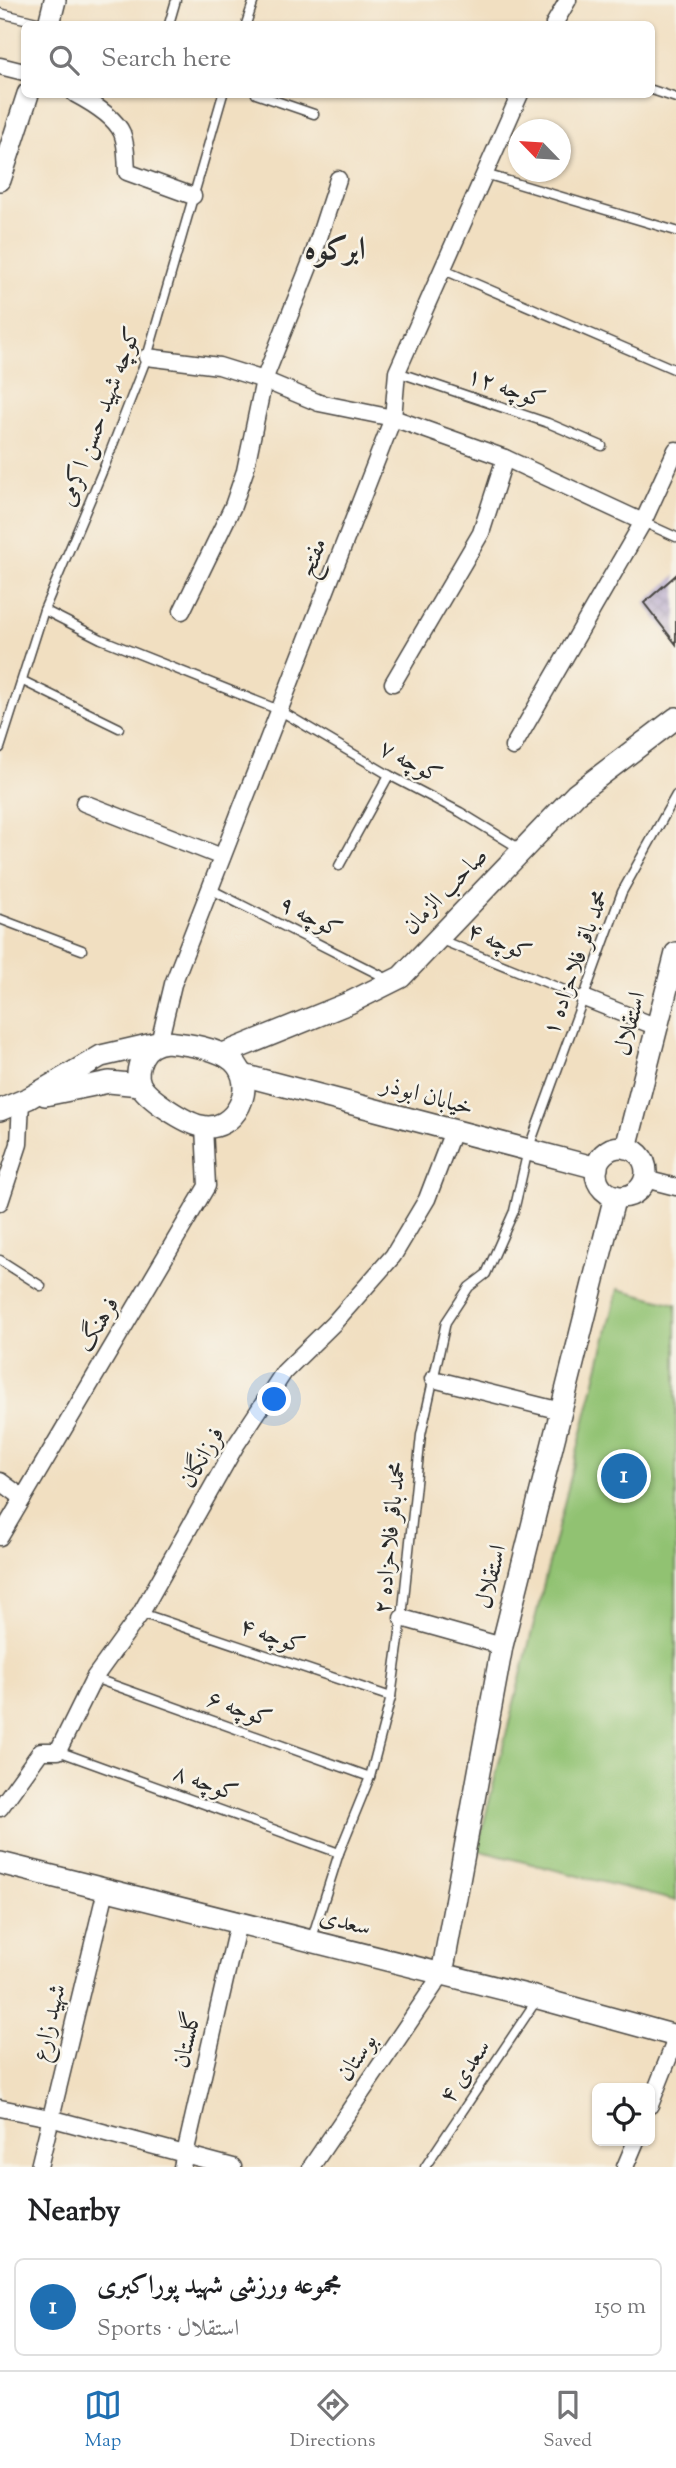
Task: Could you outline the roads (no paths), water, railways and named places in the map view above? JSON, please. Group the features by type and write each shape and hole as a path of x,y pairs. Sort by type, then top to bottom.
{"street":[{"path":"48,21 55,0"},
{"path":"556,21 568,0"},
{"path":"0,66 21,71"},
{"path":"0,180 27,98"},
{"path":"82,98 95,105 122,131 127,172 192,196"},
{"name":"مفتح","path":"159,1043 173,984 393,418 397,372 518,98"},
{"path":"182,611 233,506 245,471 264,380 312,259 338,179"},
{"path":"147,357 219,366 264,380 319,403 393,418 505,458 643,522"},
{"path":"513,747 643,522 676,450"},
{"path":"393,683 481,533 505,458"},
{"name":"صاحب الزمان","path":"223,1054 349,1003 401,977 576,794 676,718"},
{"path":"83,803 222,857"},
{"name":"استقلال","path":"626,1148 676,953"},
{"path":"584,998 657,1027"},
{"path":"0,1110 25,1100 100,1056 159,1043 176,1043 223,1054 235,1063 243,1075 244,1100 229,1121 204,1128 188,1123 151,1097 140,1085 138,1069 144,1053 159,1043"},
{"name":"خیابان ابوذر","path":"243,1075 597,1168"},
{"path":"25,1100 109,1082 140,1085"},
{"path":"0,1202 19,1144 25,1100"},
{"name":"فرهنگ","path":"0,1537 207,1186 204,1128"},
{"name":"فرزانگان","path":"58,1751 94,1678 141,1613 236,1445 284,1372 333,1324 393,1256 427,1199 453,1131"},
{"path":"614,1148 626,1148 642,1158 645,1179 642,1188 629,1197 615,1196 601,1187 596,1172 601,1157 614,1148"},
{"path":"645,1179 676,1187"},
{"name":"استقلال","path":"442,1974 502,1646 615,1196"},
{"path":"433,1380 561,1411"},
{"path":"0,1481 23,1497"},
{"path":"402,1618 502,1646"},
{"path":"0,1808 41,1751 58,1751"},
{"name":"سعدی","path":"0,1863 538,1998 676,2037"},
{"name":"شهید زارع","path":"39,2167 106,1890"},
{"name":"گلستان","path":"183,2161 238,1923"},
{"name":"بوستان","path":"311,2167 442,1974"},
{"path":"655,2092 676,2037"},
{"path":"0,2108 50,2118 183,2161 233,2167"},
{"path":"625,2167 634,2146"}],"lane":[{"path":"170,21 176,0"},
{"path":"247,21 254,0"},
{"path":"0,13 34,21"},
{"path":"655,91 676,98"},
{"name":"کوچه شهید حسن اکرمی","path":"0,748 44,610 147,357 222,98"},
{"path":"268,98 314,114"},
{"path":"485,174 676,231"},
{"path":"444,270 676,369"},
{"name":"کوچه ۱۲","path":"397,372 548,424 602,446"},
{"path":"643,522 676,537"},
{"name":"کوچه ۷","path":"44,610 124,649 279,710 522,850"},
{"path":"23,681 119,728"},
{"path":"339,866 389,775"},
{"name":"محمد باقر فلاحزاده ۱","path":"528,1150 622,892 676,795"},
{"name":"کوچه ۹","path":"210,889 393,981"},
{"path":"0,919 82,950"},
{"name":"کوچه ۴","path":"438,939 584,998"},
{"name":"محمد باقر فلاحزاده ۲","path":"311,1941 339,1853 370,1777 391,1697 421,1436 446,1322 469,1287 486,1274 514,1211 528,1150"},
{"path":"0,1260 41,1286"},
{"name":"کوچه ۴","path":"141,1613 391,1697"},
{"name":"کوچه ۶","path":"94,1678 370,1777"},
{"name":"کوچه ۸","path":"58,1751 339,1853"},
{"name":"سعدی ۴","path":"425,2167 538,1998"}],"place":[{"name":"مجموعه ورزشی شهید پوراکبری","path":"624,1476"}],"district":[{"name":"ابرکوه","path":"335,251"}]}
